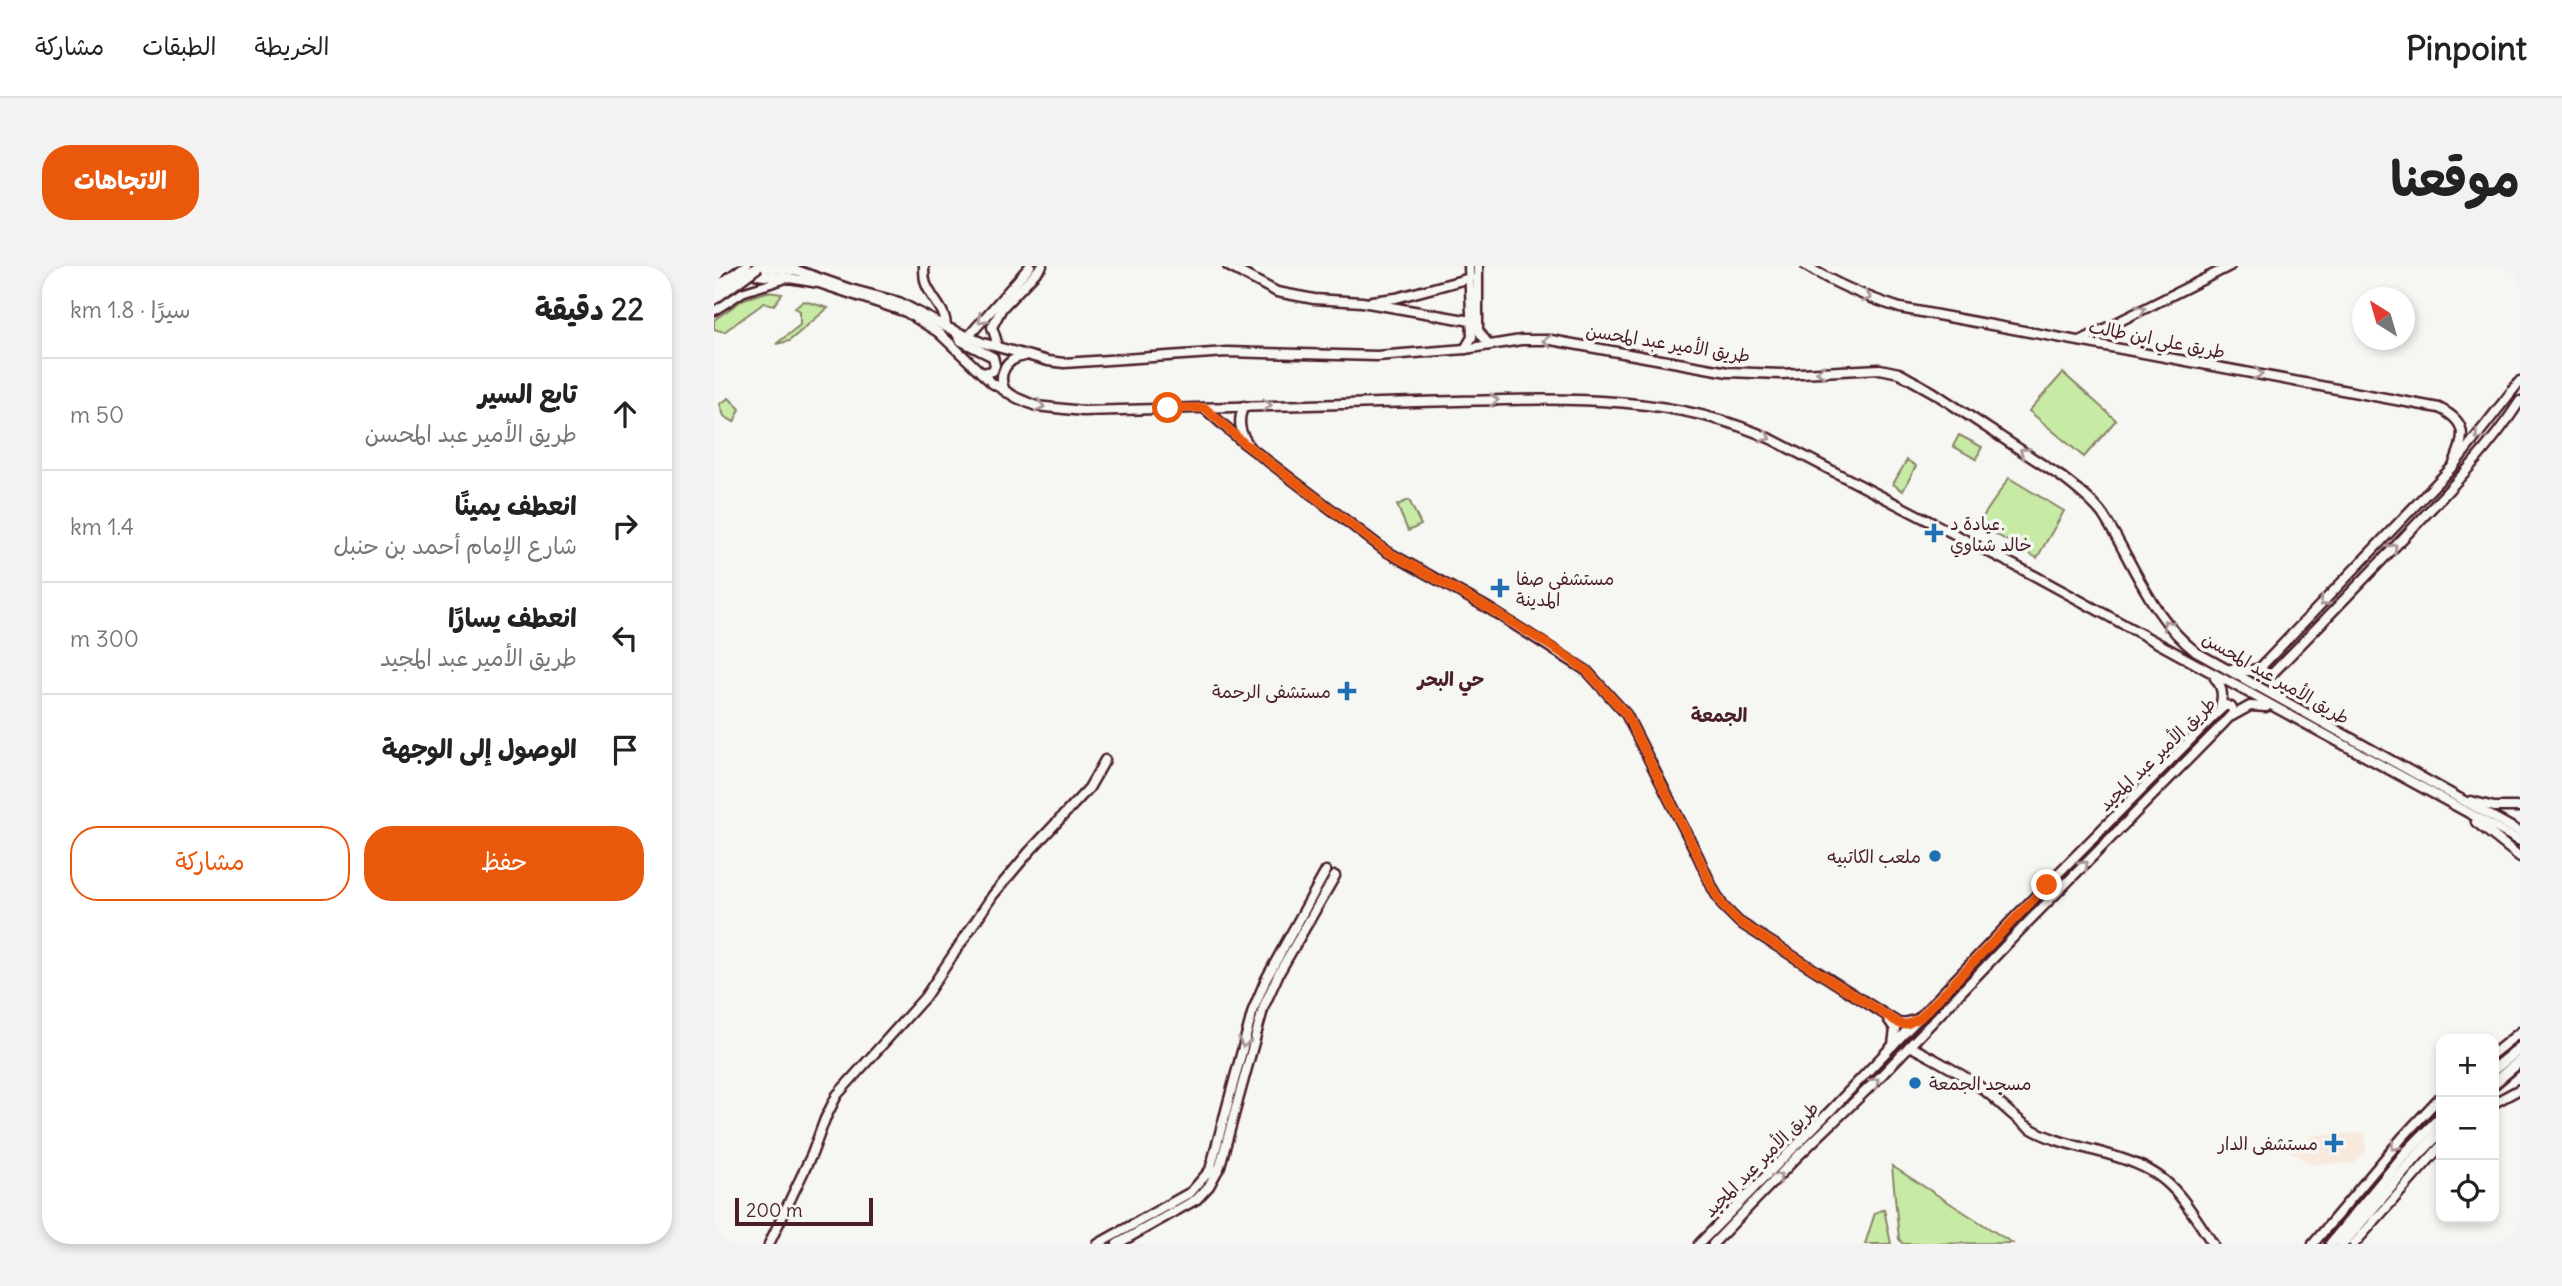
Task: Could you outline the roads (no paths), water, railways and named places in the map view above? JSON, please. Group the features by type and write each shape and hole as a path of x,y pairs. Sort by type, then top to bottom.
{"highway":[{"path":"2499,1065 2520,1048"},
{"path":"2499,1079 2520,1061"},
{"path":"2331,1244 2436,1122"},
{"path":"2343,1244 2436,1136"}],"main road":[{"path":"715,266 732,267 760,275 792,271"},
{"path":"714,281 727,272 745,266"},
{"path":"714,289 745,266"},
{"path":"714,299 759,266 792,271"},
{"path":"924,266 926,284 941,307 946,327"},
{"path":"995,346 992,327 1000,305 1030,266"},
{"path":"968,337 1042,266"},
{"path":"1228,266 1277,292 1314,299 1362,302 1471,321"},
{"path":"1465,349 1472,337 1469,266"},
{"path":"1478,266 1478,330 1489,345"},
{"name":"طريق علي ابن طالب","path":"1806,266 1856,293 1900,308 2439,408 2451,414 2459,423 2463,434 2453,466"},
{"path":"2080,341 2230,266"},
{"name":"طريق الأمير عبد المحسن","path":"792,271 909,306 968,337 1064,363 1195,353 1370,356 1465,349 1521,340 1551,340 1728,372 1782,374 1880,369 1899,373 1933,391 2082,493 2101,513 2162,620 2196,652 2280,698 2520,841"},
{"name":"طريق الأمير عبد المحسن","path":"792,271 808,280 906,312 938,332 1006,392 1035,406 1065,410 1497,400 1592,402 1668,407 1730,422 1751,430 1787,453 2211,673 2275,709 2520,832"},
{"path":"1362,302 1396,298 1470,278"},
{"path":"955,331 961,341 993,358 993,371 982,373"},
{"path":"1006,392 1001,378 1005,367 1015,358 1027,355"},
{"path":"2226,668 2248,671 2260,668 2453,466 2520,382"},
{"path":"2270,676 2449,490 2483,452 2520,401"},
{"path":"1244,406 1240,418 1242,435 1253,450"},
{"path":"1205,408 1253,450 1386,551 1488,608 1587,671 1626,714 1698,856 1707,880 1729,913 1763,939 1900,1024 1920,1018"},
{"path":"1730,422 1730,432"},
{"path":"2260,668 2270,676 2273,688 2280,698"},
{"path":"2211,673 2222,689 2219,711"},
{"name":"طريق الأمير عبد المجيد","path":"1699,1244 2219,711 2226,705 2231,707 2234,712 2227,720 1713,1244"},
{"path":"2227,720 2250,706 2275,709"},
{"path":"769,1244 837,1096 925,997 993,895 1029,852 1089,789 1105,760"},
{"path":"2452,800 2494,807 2520,807"},
{"path":"2452,800 2520,857"},
{"path":"1098,1244 1191,1192 1210,1170 1253,1010 1266,979 1326,871"},
{"path":"1117,1244 1197,1199 1209,1186 1220,1166 1264,1006 1279,973 1335,876"},
{"path":"2019,913 2028,922"},
{"path":"1881,1012 1895,1030 1893,1045"},
{"path":"2499,1049 2520,1032"},
{"path":"1910,1046 1973,1082 2042,1135 2129,1160 2154,1172 2172,1186 2188,1205 2213,1244"},
{"path":"2499,1100 2520,1089"},
{"path":"2313,1244 2440,1097"},
{"path":"2427,1111 2436,1105"},
{"path":"2354,1244 2436,1152"},
{"path":"1740,1202 1747,1209"}],"street":[{"path":"714,311 750,288 792,271"}],"place":[{"name":"عيادة د. خالد شناوي","path":"1934,533"},
{"name":"مستشفی صفا المدینة","path":"1500,588"},
{"name":"مستشفى الرحمة","path":"1347,691"},
{"name":"ملعب الكاتبيه","path":"1935,856"},
{"name":"مسجد الجمعة","path":"1915,1083"},
{"name":"مستشفى الدار","path":"2334,1143"}],"district":[{"name":"حي البحر","path":"1451,679"},
{"name":"الجمعة","path":"1719,715"}]}
